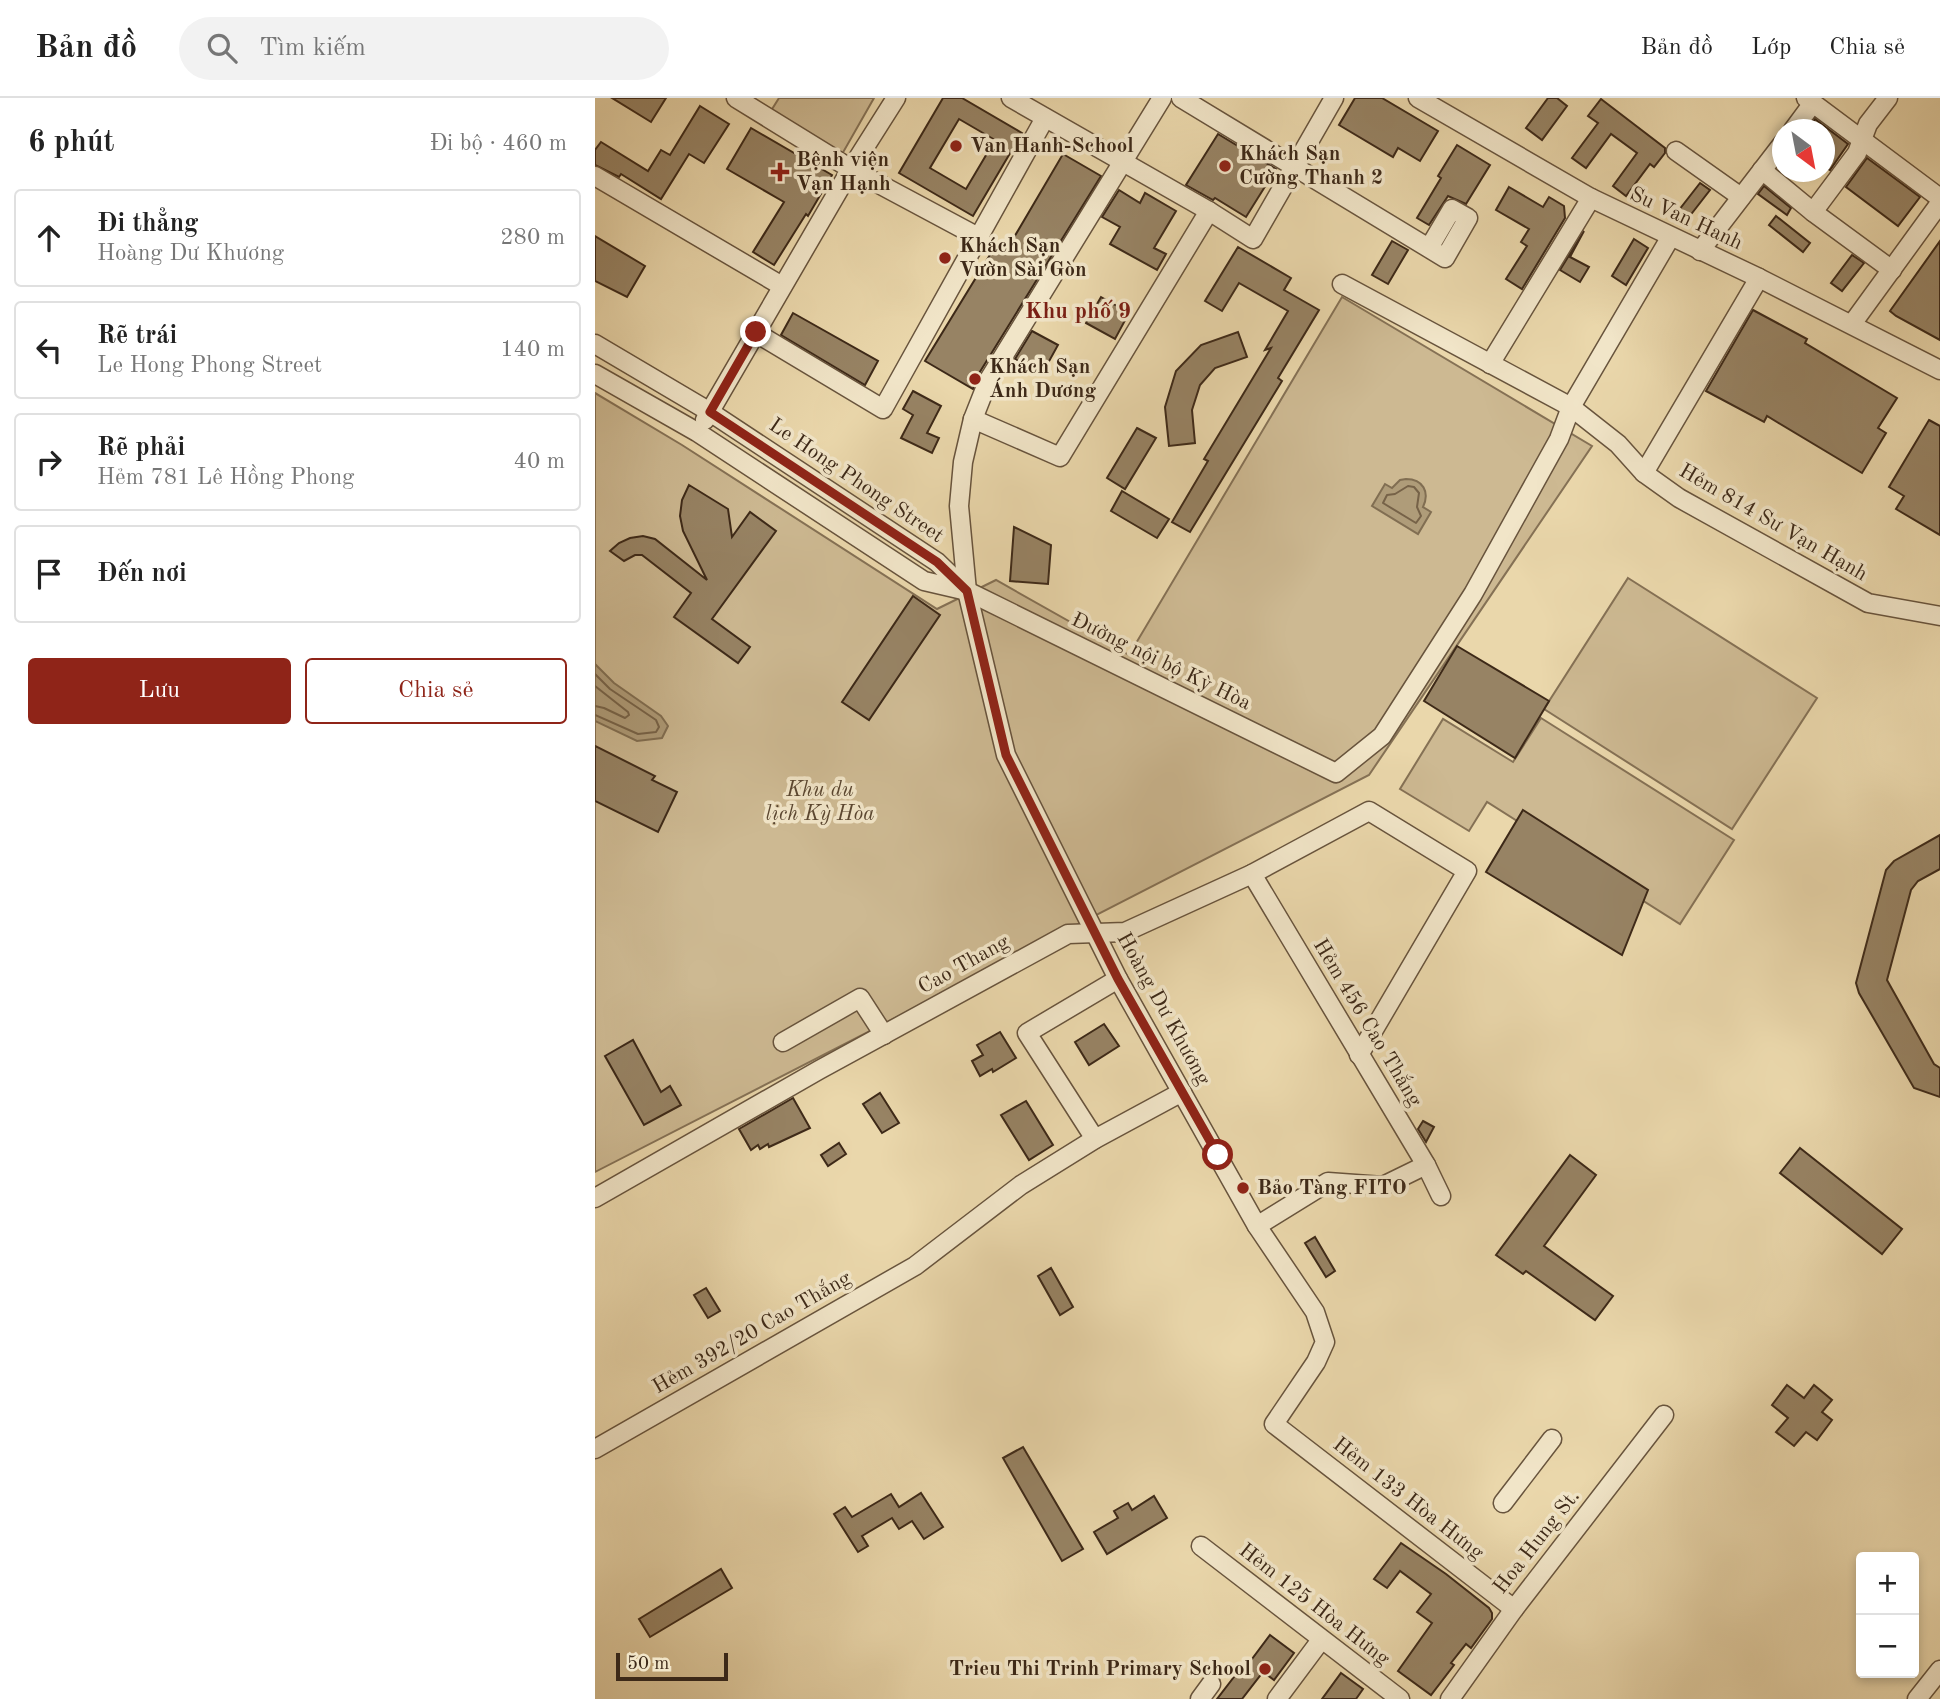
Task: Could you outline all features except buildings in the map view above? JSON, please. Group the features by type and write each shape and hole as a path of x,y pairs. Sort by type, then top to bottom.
{"street":[{"path":"736,98 851,169 980,238"},
{"path":"697,432 851,169 896,98"},
{"path":"1011,98 1253,239 1293,165 1334,98"},
{"name":"Hoàng Dư Khương","path":"1162,98 988,381 973,419 963,462 959,506 967,591 1006,755 1118,979 1257,1226 1315,1312 1325,1342 1316,1362 1274,1424"},
{"path":"1181,98 1429,248"},
{"name":"Su Van Hanh","path":"1418,98 1446,105 1591,198 1670,238 1759,278 1940,370"},
{"path":"1813,212 1857,153 1868,124 1888,98"},
{"path":"1799,119 1810,101 1940,200 1852,324"},
{"path":"756,332 883,409 1045,118"},
{"path":"1676,151 1741,197"},
{"path":"1700,251 1772,157"},
{"path":"1762,170 1813,212 1892,270"},
{"path":"595,176 782,285"},
{"path":"1490,364 1591,198"},
{"path":"973,419 1060,457 1209,211"},
{"path":"1571,407 1670,238"},
{"name":"Hẻm 814 Sư Vạn Hạnh","path":"1759,278 1644,473 1679,498 1868,603 1940,616"},
{"path":"1342,284 1571,407 1618,444 1644,473"},
{"name":"Le Hong Phong Street","path":"595,344 710,412 937,562 967,591"},
{"path":"595,374 697,432 924,581 967,591"},
{"name":"Đường nội bộ Kỳ Hòa","path":"967,591 1336,773 1382,736 1394,718 1473,594 1559,439 1571,407"},
{"name":"Cao Thang","path":"595,1198 1068,934 1125,932 1252,874 1369,811 1467,871 1359,1055"},
{"name":"Hẻm 456 Cao Thắng","path":"1252,874 1426,1165 1441,1196"},
{"path":"1095,1139 1027,1032 1118,979"},
{"path":"782,1042 860,998 884,1035"},
{"name":"Hẻm 392/20 Cao Thắng","path":"595,1449 915,1266 1021,1185 1095,1139 1182,1092"},
{"path":"1257,1226 1328,1182 1383,1186 1426,1165"},
{"name":"Hoa Hung St.","path":"1450,1699 1514,1609 1664,1415"},
{"name":"Hẻm 133 Hòa Hưng","path":"1274,1424 1514,1609"},
{"path":"1503,1503 1552,1439"},
{"name":"Hẻm 125 Hòa Hưng","path":"1201,1546 1401,1699"},
{"path":"1277,1699 1321,1640"},
{"path":"1917,1699 1940,1670"},
{"path":"1200,1699 1211,1684"}],"green space":[{"path":"779,98 874,98 841,156 769,114"},
{"name":"Khu du lịch Kỳ Hòa","path":"1342,297 1592,446 1369,775 595,1172 595,393 682,445 937,609 996,580 1129,655"},
{"path":"1628,578 1817,698 1732,829 1544,709"},
{"path":"1541,718 1734,840 1680,924 1487,802 1469,831 1400,789 1443,719 1513,762"}],"water":[{"path":"1400,480 1417,481 1424,487 1426,496 1423,507 1431,512 1418,534 1372,506 1385,484 1392,488"},
{"path":"595,664 614,683 661,716 668,726 662,738 637,741 595,721"}],"place":[{"name":"Van Hanh-School","path":"956,146"},
{"name":"Khách Sạn Cường Thanh 2","path":"1225,166"},
{"name":"Bệnh viện Vạn Hạnh","path":"780,172"},
{"name":"Khách Sạn Vườn Sài Gòn","path":"945,258"},
{"name":"Khách Sạn Ánh Dương","path":"975,379"},
{"name":"Bảo Tàng FITO","path":"1243,1188"},
{"name":"Trieu Thi Trinh Primary School","path":"1265,1669"}],"district":[{"name":"Khu phố 9","path":"1078,311"}],"route":[{"path":"756,332 710,412 937,562 967,591 1006,755 1118,979 1218,1155"}]}
